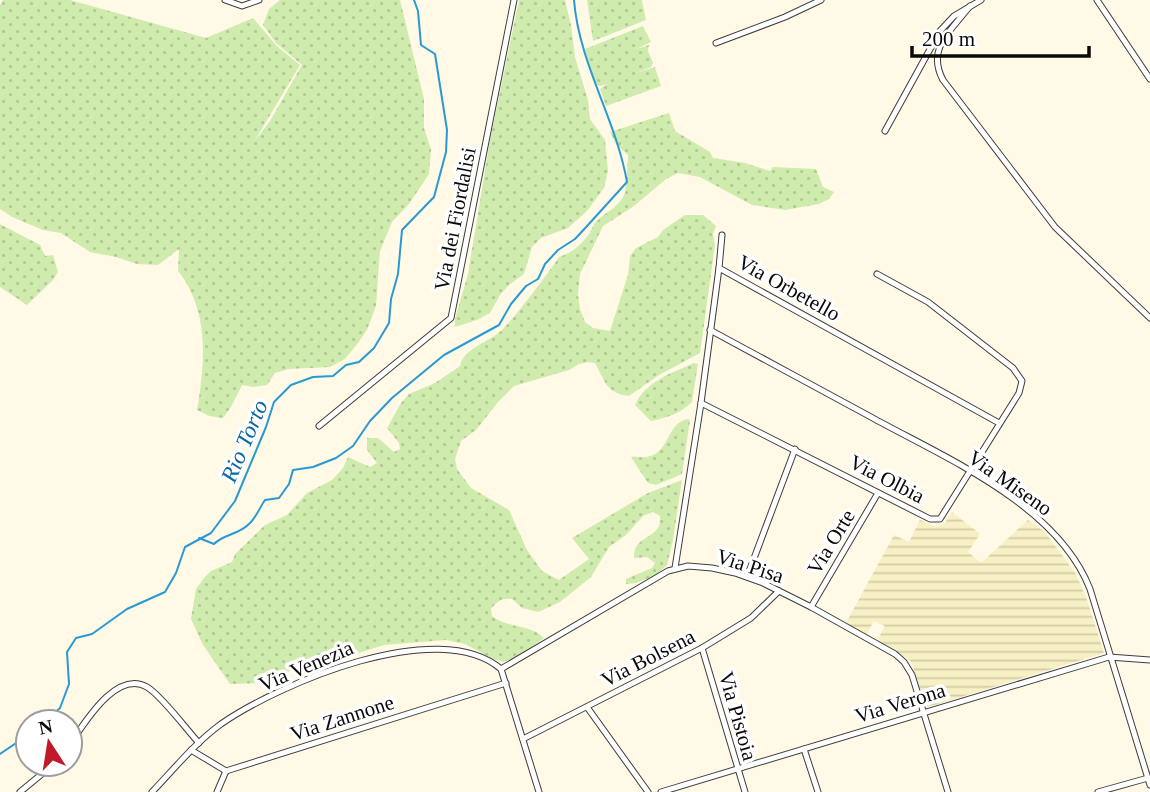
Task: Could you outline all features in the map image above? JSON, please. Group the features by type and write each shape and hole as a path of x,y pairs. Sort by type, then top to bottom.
{"street":[{"path":"225,0 242,6 259,0"},
{"name":"Via dei Fiordalisi","path":"319,426 447,322 452,315 514,0"},
{"path":"716,43 779,20 821,0"},
{"path":"885,131 939,33 952,18 981,0"},
{"path":"1097,0 1150,79"},
{"path":"970,6 936,52 936,63 943,80 1055,228 1150,318"},
{"path":"719,268 722,235"},
{"name":"Via Orbetello","path":"675,568 719,268 999,423"},
{"name":"Via Olbia","path":"701,403 878,493 937,520 942,517 1020,391 1022,382 1019,374 928,302 877,274"},
{"name":"Via Miseno","path":"710,330 970,471 1023,507 1056,536 1088,584 1149,781"},
{"path":"747,577 795,449"},
{"name":"Via Orte","path":"811,607 878,493"},
{"name":"Via Pisa","path":"501,669 675,568 707,567 747,577 811,607 902,660 911,673 948,792"},
{"name":"Via Bolsena","path":"523,739 702,648 751,618 779,590"},
{"name":"Via Pistoia","path":"702,648 745,792"},
{"name":"Via Venezia","path":"152,792 191,750 225,721 274,694 314,677 377,655 427,650 463,652 485,658 501,669"},
{"name":"Via Verona","path":"661,792 1109,657 1150,660"},
{"path":"501,669 539,792"},
{"name":"Via Zannone","path":"226,771 506,683"},
{"path":"84,725 106,696 136,684 150,689 199,743"},
{"path":"587,707 648,792"},
{"path":"804,749 818,792"},
{"path":"191,750 226,771 217,792"},
{"path":"20,792 37,778"},
{"path":"1098,792 1149,781"}],"shaded area":[{"path":"952,512 980,534 968,552 981,563 1028,520 1045,532 1076,574 1104,653 928,707 924,705 911,661 877,641 885,626 874,621 866,635 846,623 894,535 909,542 920,520 937,527 945,523"}],"green space":[{"path":"3,0 70,0 206,38 253,18 277,46 300,65 254,142 270,121 302,65 276,43 263,25 269,9 280,0 400,0 424,99 424,128 431,150 429,174 409,204 392,222 380,251 376,306 367,330 345,359 330,367 289,369 275,373 267,385 242,385 223,418 209,416 197,410 203,356 200,320 196,303 178,271 179,249 158,265 137,264 90,252 61,233 43,230 0,209 0,5"},
{"path":"519,0 565,0 590,119 605,140 608,171 604,188 587,211 568,228 541,238 532,247 524,274 500,295 490,313 455,327 468,274 490,140"},
{"path":"587,0 642,0 646,20 593,41"},
{"path":"643,26 651,42 636,49 649,45 648,51 653,63 651,67 636,73 655,67 661,86 606,106 600,89 607,84 595,84 585,49"},
{"path":"669,113 675,131 710,152 713,158 745,163 770,171 773,167 816,169 823,187 834,192 829,199 819,204 785,210 752,205 700,177 678,173 666,179 634,206 603,226 580,274 580,309 585,322 593,328 610,331 628,275 630,256 636,248 658,237 663,230 685,215 703,215 716,226 700,353 659,375 629,396 611,389 595,363 588,362 514,386 476,430 461,441 455,459 457,469 471,488 509,510 527,550 542,571 559,580 589,559 572,538 648,493 682,480 667,565 655,576 626,584 626,579 652,568 655,563 647,557 634,558 638,544 660,524 660,516 653,512 643,516 626,535 609,547 591,577 560,602 538,612 522,608 512,599 495,604 491,609 492,616 505,623 532,630 544,638 522,654 504,662 465,644 446,640 384,645 330,662 297,668 262,683 230,684 203,645 191,619 196,589 204,578 211,571 232,562 235,554 265,525 287,515 307,493 332,480 343,468 348,457 370,467 377,463 367,450 367,438 378,438 394,452 400,449 399,443 387,428 401,403 409,394 435,383 460,366 470,351 503,329 559,257 579,245 597,221 623,198 628,155 616,144 610,132"},
{"path":"0,224 40,245 45,256 53,255 58,272 27,305 0,287"},
{"path":"694,363 698,364 692,402 683,409 668,417 651,421 635,405 653,384"},
{"path":"690,420 682,474 656,485 648,483 631,457 645,457 660,450 675,426"}],"waterway":[{"name":"Rio Torto","path":"60,708 69,684 67,652 76,638 92,634 127,609 165,592 176,573 185,547 211,533 235,501 274,402 291,385 313,377 333,376 346,365 359,362 374,348 389,323 391,299 398,274 402,230 434,197 446,152 447,130 435,54 421,45 418,11 414,0"},
{"path":"199,538 214,544 245,528 265,500 279,498 289,484 293,470 313,467 336,458 353,446 370,421 392,398 444,355 499,325 526,286 538,279 545,264 558,250 575,239 627,182 615,136 583,47 574,0"},
{"name":"Rio Torto","path":"0,754 14,744"}]}
